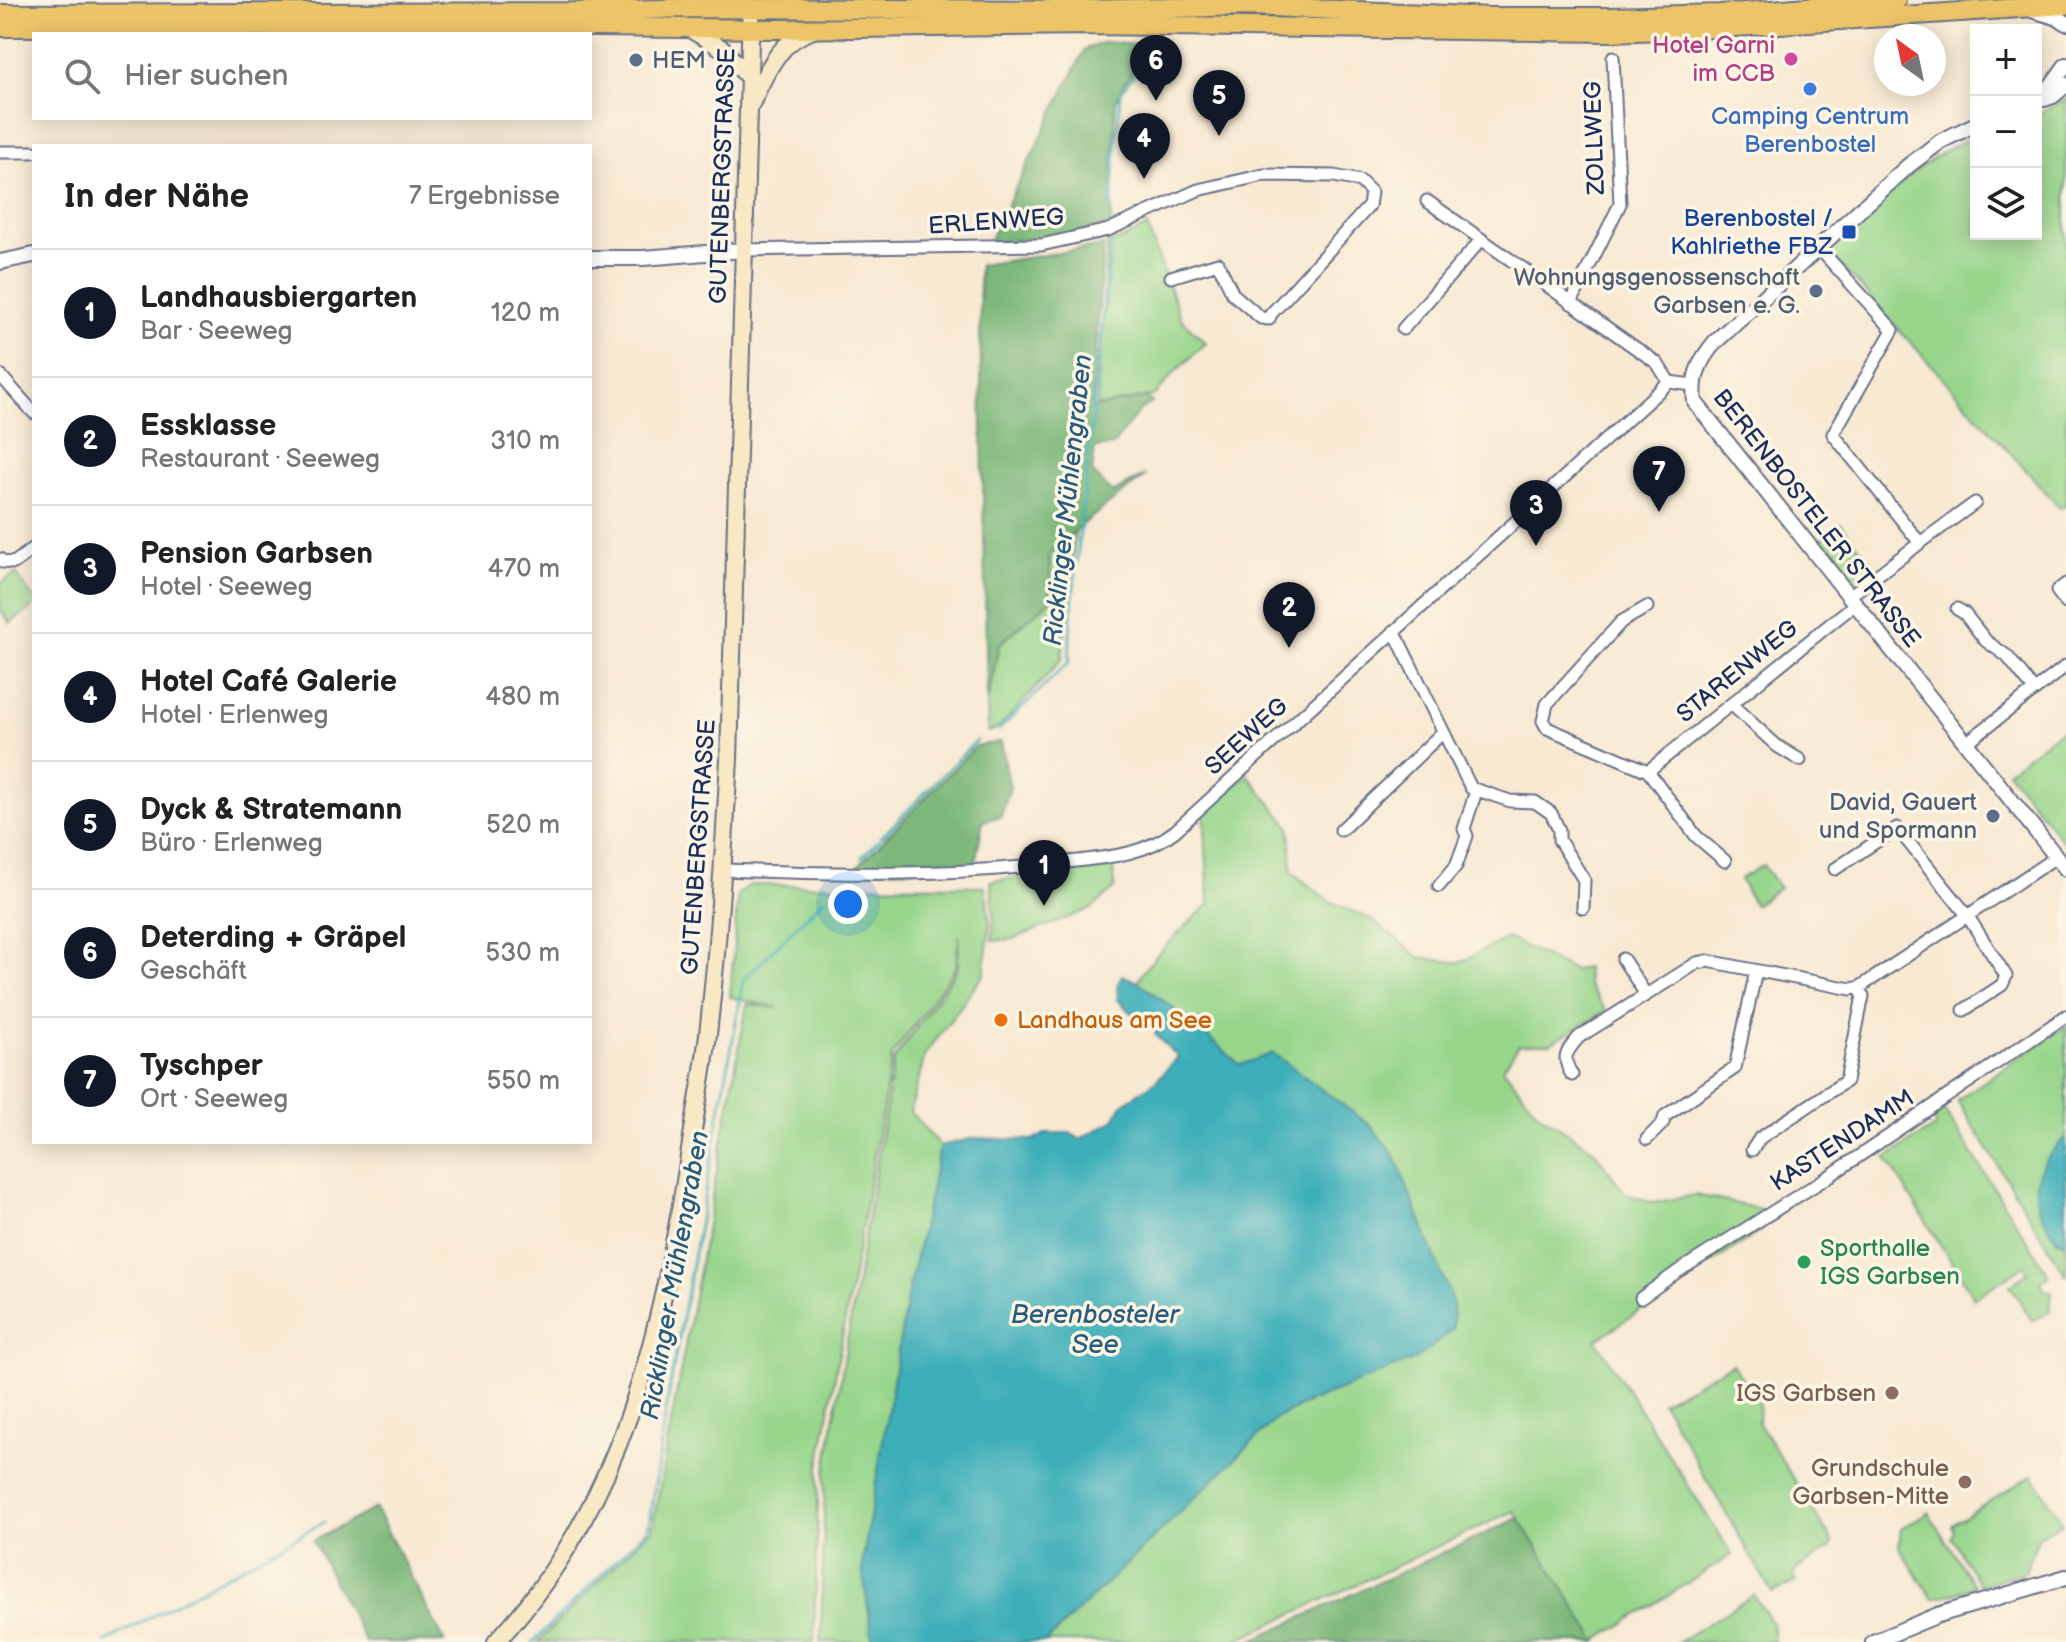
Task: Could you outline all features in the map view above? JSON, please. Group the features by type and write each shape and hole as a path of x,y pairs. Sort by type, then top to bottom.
{"main road":[{"path":"0,14 576,12 752,4 1086,10 1252,3 1461,16 1615,17 1719,14 1896,0"},
{"name":"GUTENBERGSTRASSE","path":"496,1642 512,1626 554,1569 592,1507 636,1401 660,1313 678,1222 709,1027 729,759 752,4"},
{"path":"0,27 819,28 1087,25 1609,32 1733,28 2066,5"},
{"path":"689,28 723,49 748,77"},
{"path":"748,109 770,65 783,48 791,40 819,28"}],"street":[{"path":"1232,28 1252,3"},
{"path":"2027,8 2066,23"},
{"name":"ZOLLWEG","path":"1571,303 1620,204 1613,57"},
{"path":"2041,96 2066,65"},
{"path":"2042,99 2053,96 2066,85"},
{"name":"BERENBOSTELER STRASSE","path":"1970,127 1929,149 1715,342 1698,365 1693,385 1695,402 2066,869"},
{"path":"0,152 32,152"},
{"name":"ERLENWEG","path":"743,250 1041,245 1100,233 1198,190 1264,175 1319,173 1360,181 1371,192 1369,206 1269,319 1261,318 1233,294 1218,263 1171,277"},
{"path":"1427,201 1657,363 1669,382 1693,385"},
{"path":"1403,329 1481,240"},
{"path":"1819,248 1893,330 1833,434 1920,543"},
{"path":"592,258 643,258 743,250"},
{"path":"0,262 32,255"},
{"path":"0,375 32,411"},
{"name":"SEEWEG","path":"723,870 866,874 989,871 1140,851 1154,846 1175,831 1669,382"},
{"name":"STARENWEG","path":"1648,771 1920,543 1975,503"},
{"path":"1,565 14,563 32,550"},
{"path":"2066,584 2057,591 2066,603"},
{"path":"1647,607 1621,622 1547,704 1543,714 1547,728 1648,771 1696,836 1725,861"},
{"path":"1957,609 1964,613 1986,641 2007,656 2034,690"},
{"path":"1394,631 1466,781 1476,791 1510,801 1535,802 1551,813 1559,830 1559,840 1584,880 1583,908"},
{"path":"1966,743 2066,666"},
{"path":"1731,704 1777,746 1800,760"},
{"path":"1341,830 1443,732"},
{"path":"1439,886 1456,866 1467,836 1464,829 1476,791"},
{"path":"1835,869 1897,828 1967,915 2006,980 1964,1010"},
{"path":"1572,1075 1565,1064 1567,1051 1579,1037 1703,961 1851,989 1860,987 2056,857"},
{"path":"1623,959 1646,995"},
{"path":"1647,1139 1663,1123 1665,1116 1735,1068 1756,971"},
{"path":"1752,1150 1760,1138 1846,1081 1863,996 1860,987"},
{"name":"KASTENDAMM","path":"1641,1298 1828,1177 2066,1016"},
{"path":"1873,1642 1907,1626 2066,1577"},
{"path":"1888,1642 1907,1626"}],"green space":[{"path":"1105,42 1149,46 1116,101 1111,225 1050,238 988,243 1085,49"},
{"path":"2066,99 2066,505 2060,508 1829,252 1916,171 1970,139 1970,240 2042,240 2042,112"},
{"path":"1147,226 1181,319 1206,343 1156,395 1097,407 1107,243 1128,237"},
{"path":"1103,246 1092,406 1147,397 1152,403 1140,410 1113,445 1095,448 1092,472 1112,493 1146,475 1049,555 1052,599 999,644 987,703 979,265"},
{"path":"1841,524 1874,566 1852,583 1818,542"},
{"path":"1076,527 1062,659 999,728 988,732 987,703 999,644 1052,599 1049,555"},
{"path":"16,573 32,596 32,607 10,623 0,609 0,584"},
{"path":"2066,727 2066,845 2007,771"},
{"path":"1001,742 1010,788 1001,816 983,821 974,868 854,870 976,746"},
{"path":"1248,775 1290,827 1292,872 1329,901 1371,919 1419,957 1459,963 1507,938 1573,970 1586,968 1588,985 1606,1011 1550,1043 1519,1045 1503,1068 1538,1113 1593,1149 1625,1193 1652,1203 1696,1195 1760,1209 1760,1231 1596,1340 1732,1555 1596,1641 1514,1511 1232,1642 1046,1642 1277,1418 1302,1405 1240,1065 1189,1020 1138,982 1158,954 1209,904 1204,811"},
{"path":"1763,865 1779,888 1754,905 1740,879"},
{"path":"1113,867 1115,888 1091,909 1013,939 992,941 991,881"},
{"path":"750,885 985,886 990,923 984,974 925,1055 910,1112 940,1146 907,1298 862,1565 873,1642 821,1642 825,1474 894,1060 958,968 959,935 956,967 892,1056 819,1467 814,1642 538,1642 652,1529 747,1004 778,1008 730,997 738,894"},
{"path":"2066,1026 2066,1140 2063,1141 2057,1240 2066,1243 2066,1275 1957,1100"},
{"path":"1943,1108 2049,1275 2041,1280 2044,1290 2052,1291 2050,1312 2032,1321 2010,1285 2028,1273 2024,1266 1974,1298 1886,1158 1936,1126 1931,1116"},
{"path":"1732,1364 1759,1402 1758,1422 1832,1541 1831,1547 1796,1570 1796,1582 1772,1593 1662,1402"},
{"path":"2033,1475 2063,1524 2039,1536 2025,1572 1980,1585 1951,1537 1954,1530 1952,1525"},
{"path":"375,1508 445,1642 365,1642 313,1541"},
{"path":"1928,1512 1975,1587 1933,1599 1899,1547 1901,1529"},
{"path":"1519,1518 1597,1642 1248,1642"},
{"path":"1754,1595 1772,1623 1774,1642 1678,1642"}],"water":[{"name":"Berenbosteler See","path":"1122,975 1138,982 1189,1020 1240,1065 1273,1053 1371,1126 1395,1156 1453,1303 1453,1329 1418,1358 1277,1418 1046,1642 873,1642 862,1565 907,1298 940,1146 974,1138 1033,1140 1047,1133 1070,1133 1080,1139 1113,1121 1124,1103 1156,1081 1178,1057 1155,1035 1159,1019 1152,1013 1135,1016 1118,1000 1117,986"},
{"path":"2066,1140 2066,1243 2057,1239 2041,1214 2036,1191 2040,1170"}],"waterway":[{"name":"Ricklinger Mühlengraben","path":"1111,210 1121,92 1154,46"},
{"name":"Ricklinger Mühlengraben","path":"999,730 1069,662 1071,615 1111,245"},
{"name":"Ricklinger Mühlengraben","path":"862,857 977,740"},
{"name":"Ricklinger Mühlengraben","path":"533,1642 648,1529 671,1380 744,979 824,899"},
{"path":"105,1642 324,1522"}],"place":[{"name":"Hotel Garni im CCB","path":"1791,59"},
{"name":"HEM","path":"636,60"},
{"name":"Camping Centrum Berenbostel","path":"1810,89"},
{"name":"Deterding + Gräpel","path":"1156,101"},
{"name":"Dyck & Stratemann","path":"1219,136"},
{"name":"Hotel Café Galerie","path":"1144,179"},
{"name":"Berenbostel / Kahlriethe FBZ","path":"1849,232"},
{"name":"Wohnungsgenossenschaft Garbsen e. G.","path":"1816,291"},
{"name":"Tyschper","path":"1659,512"},
{"name":"Pension Garbsen","path":"1536,546"},
{"name":"Essklasse","path":"1289,648"},
{"name":"David, Gauert und Spormann","path":"1993,816"},
{"name":"Landhausbiergarten","path":"1044,906"},
{"name":"Landhaus am See","path":"1001,1020"},
{"name":"Sporthalle IGS Garbsen","path":"1804,1262"},
{"name":"IGS Garbsen","path":"1892,1393"},
{"name":"Grundschule Garbsen-Mitte","path":"1965,1482"}]}
